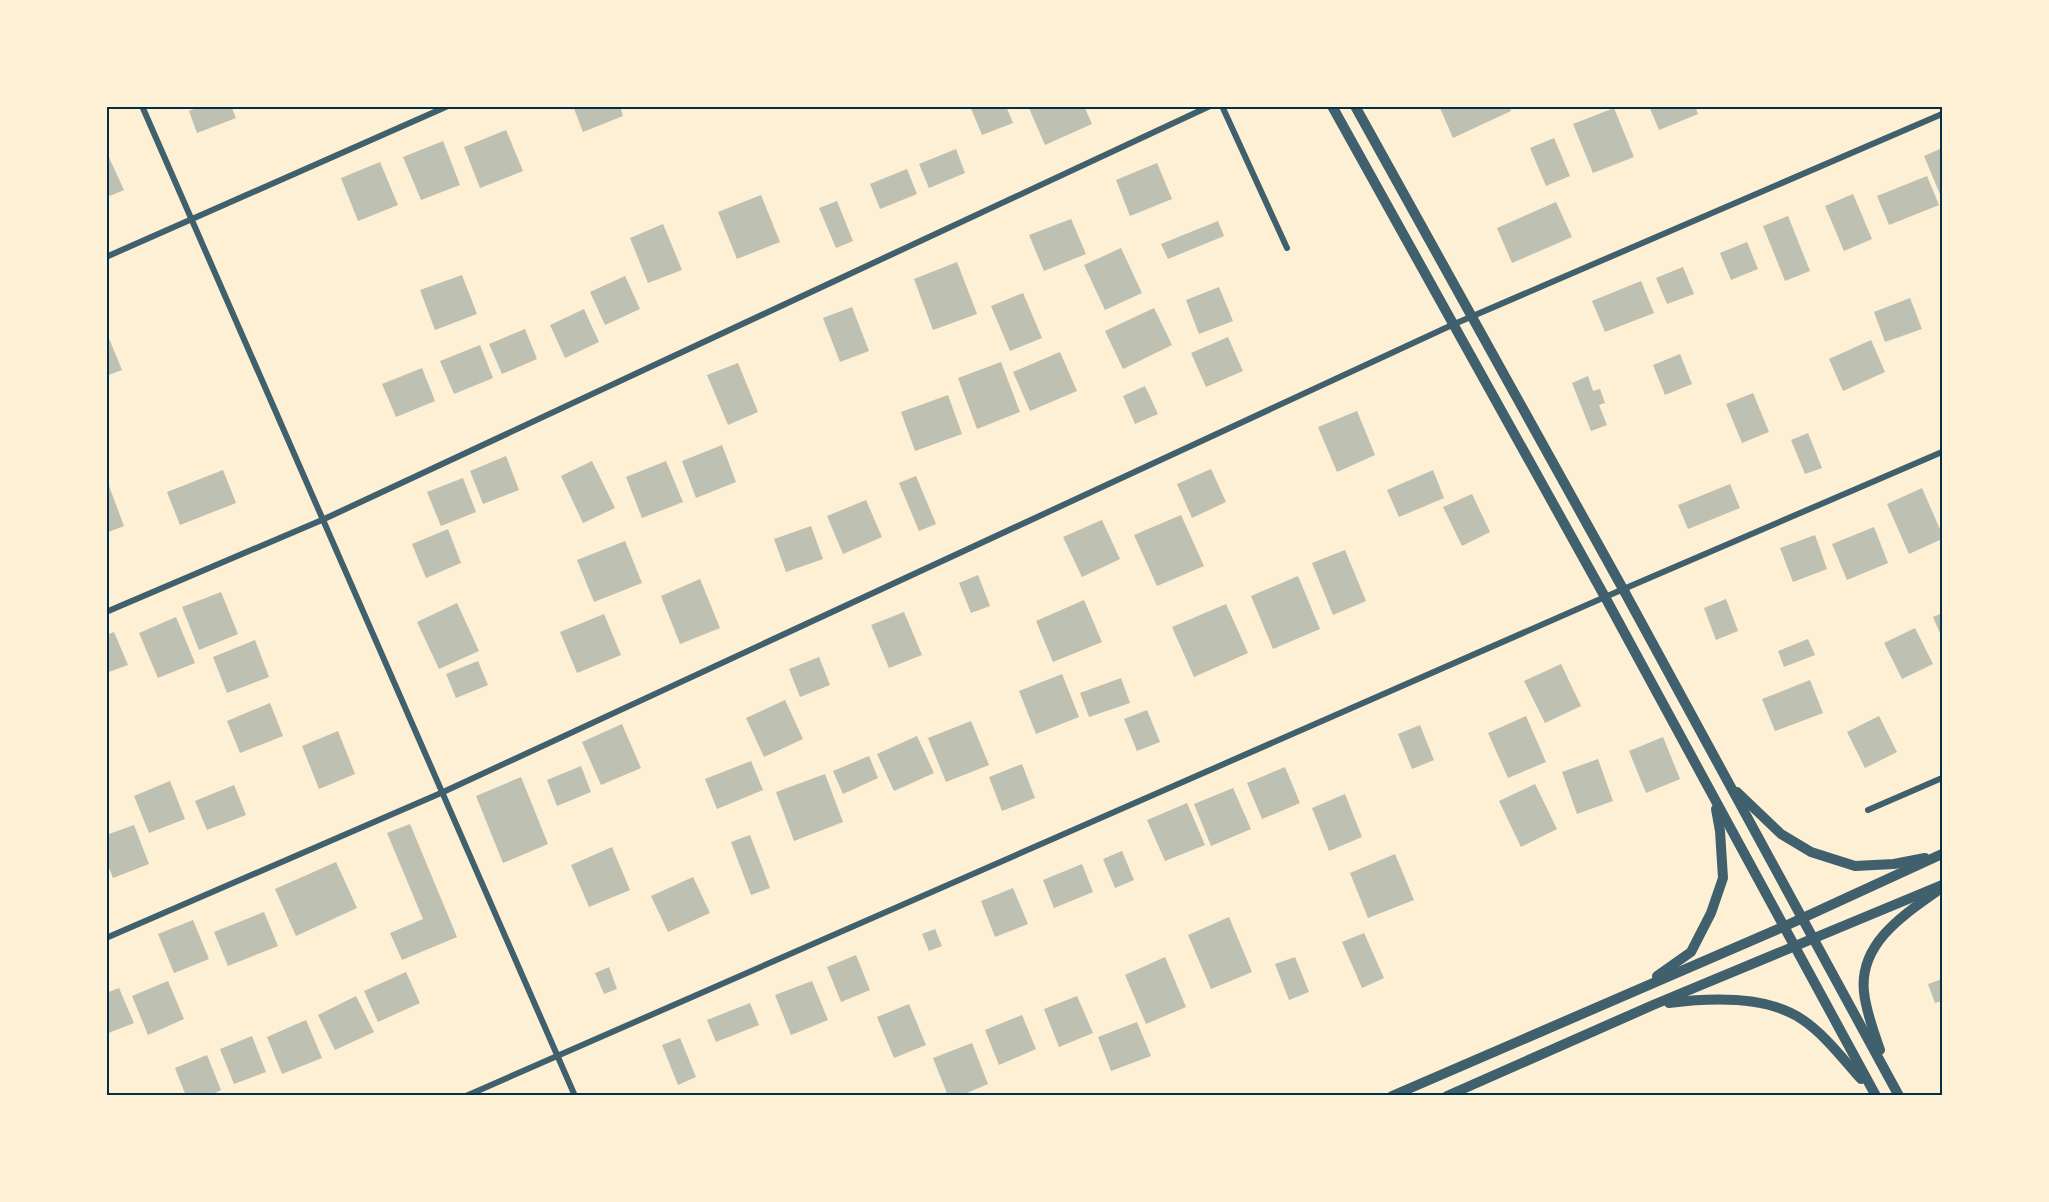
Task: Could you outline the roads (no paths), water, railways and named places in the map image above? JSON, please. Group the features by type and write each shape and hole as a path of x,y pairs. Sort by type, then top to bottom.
{"street":[{"path":"142,106 575,1095"},
{"path":"106,257 448,106"},
{"path":"106,612 322,520 1210,106"},
{"path":"1222,106 1287,248"},
{"path":"1332,106 1605,597 1793,947 1876,1095"},
{"path":"1355,106 1623,589 1899,1095"},
{"path":"106,938 441,793 1471,316 1942,114"},
{"path":"466,1095 1623,589 1942,452"},
{"path":"1868,810 1942,778"},
{"path":"1728,783 1781,834 1811,852 1855,866 1894,864 1942,854"},
{"path":"1642,987 1691,952 1711,914 1723,878 1720,831 1713,797"},
{"path":"1392,1095 1783,927 1942,854"},
{"path":"1448,1095 1653,1005 1942,886"},
{"path":"1889,1076 1863,991 1866,966 1879,939 1899,917 1942,886"},
{"path":"1653,1005 1696,1000 1765,1003 1802,1019 1835,1049 1876,1095"}]}
